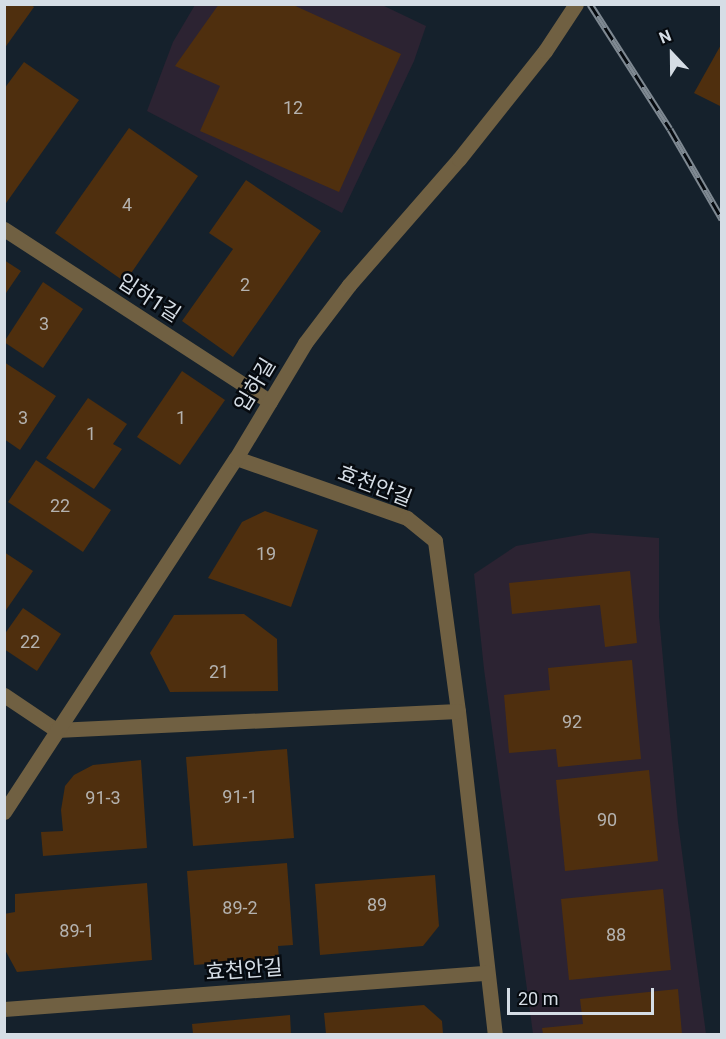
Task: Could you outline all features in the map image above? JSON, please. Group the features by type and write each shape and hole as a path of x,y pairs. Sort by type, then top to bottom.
{"street":[{"name":"입하길","path":"4,812 236,458 305,343 349,285 459,159 545,51 576,4"},
{"name":"입하1길","path":"4,230 270,402"},
{"name":"효천안길","path":"236,458 407,518 435,542 458,711 495,1035"},
{"path":"4,695 56,730 458,711"},
{"name":"효천안길","path":"4,1009 487,974"}],"shaded area":[{"path":"195,5 382,5 426,26 414,61 342,213 147,111 173,42"},
{"path":"591,533 659,538 659,616 678,822 706,1034 533,1034 484,669 474,574 516,546"}],"building":[{"path":"4,4 30,4 34,7 4,49"},
{"path":"219,4 291,4 401,54 339,192 200,131 220,86 175,66"},
{"path":"722,43 722,107 694,93"},
{"path":"24,62 79,100 4,206 4,89"},
{"path":"129,128 198,176 125,282 55,233"},
{"path":"246,180 321,231 233,357 182,321 233,249 209,233"},
{"path":"4,260 21,271 4,296"},
{"path":"43,282 83,309 43,368 4,342"},
{"path":"4,362 56,396 20,450 4,439"},
{"path":"182,371 225,400 180,465 137,437"},
{"path":"88,398 127,424 113,444 122,449 94,489 46,458"},
{"path":"36,460 111,510 83,552 8,502"},
{"path":"265,511 318,530 291,607 208,578 242,522"},
{"path":"4,552 33,571 4,613"},
{"path":"630,571 637,643 605,647 600,605 512,614 509,583"},
{"path":"23,608 61,634 37,671 4,649 4,635"},
{"path":"244,614 277,639 278,691 170,692 150,653 174,615"},
{"path":"632,660 641,759 558,767 556,749 509,753 504,695 550,690 548,668"},
{"path":"287,749 294,838 193,846 186,757"},
{"path":"141,760 147,848 43,856 41,832 63,831 61,810 65,786 74,775 93,765"},
{"path":"649,770 658,861 565,871 556,780"},
{"path":"287,863 293,945 278,946 279,958 194,965 187,871"},
{"path":"435,875 439,926 423,946 320,955 315,884"},
{"path":"147,883 152,960 17,972 4,948 4,914 15,912 15,894"},
{"path":"663,889 671,970 569,980 561,899"},
{"path":"678,989 682,1034 543,1034 542,1028 583,1024 580,999"},
{"path":"424,1005 442,1021 443,1034 326,1034 324,1013"},
{"path":"290,1015 291,1034 193,1034 192,1024"}],"railway":[{"path":"590,4 670,129 722,219"}]}
